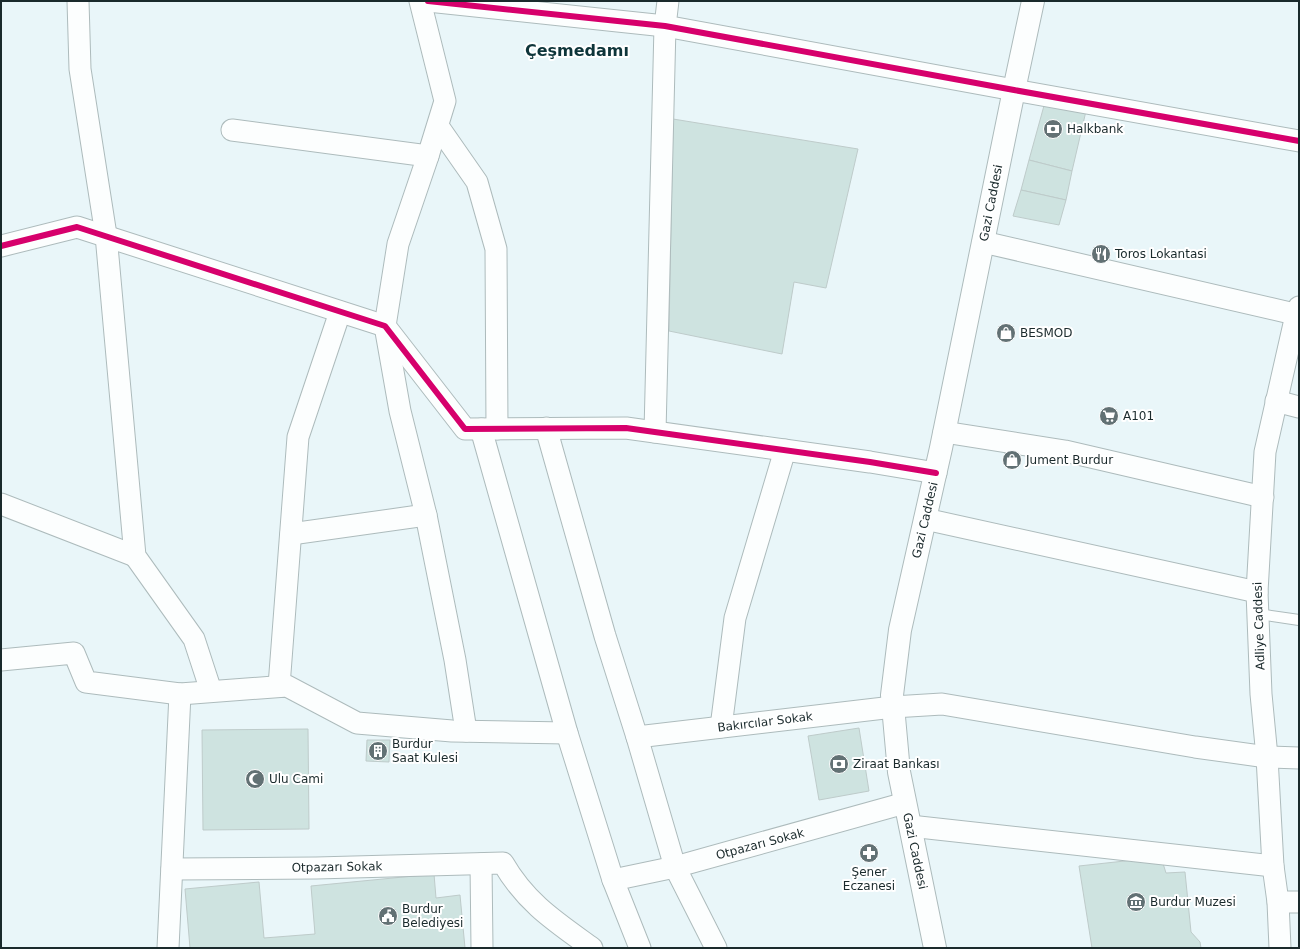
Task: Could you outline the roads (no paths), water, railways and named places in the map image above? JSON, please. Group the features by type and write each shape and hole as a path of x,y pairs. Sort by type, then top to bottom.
{"main road":[{"name":"Gazi Caddesi","path":"935,948 899,772 892,695 900,630 936,473 1033,1"}],"street":[{"path":"78,1 80,70 106,235 134,556 194,639 211,691"},
{"path":"420,1 445,101 398,244 385,326 400,411 426,515 455,660 466,731"},
{"path":"428,1 665,26 1299,141"},
{"path":"656,432 665,26 668,1"},
{"path":"438,126 477,182 496,249 489,429 567,733 613,880 640,948"},
{"path":"232,130 428,156"},
{"path":"1,246 76,227 106,235 385,326 465,429 626,428 870,462 936,473"},
{"path":"983,242 1298,312"},
{"path":"279,686 298,437 340,312"},
{"name":"Adliye Caddesi","path":"1280,948 1278,902 1273,866 1267,757 1261,694 1257,592 1265,452 1298,312"},
{"path":"1276,401 1299,407"},
{"path":"546,428 605,636 637,737 675,867 716,948"},
{"path":"944,432 1065,452 1263,497"},
{"path":"721,727 735,618 785,450"},
{"path":"1,504 134,556"},
{"path":"291,534 426,515"},
{"path":"925,519 1257,592"},
{"path":"1,660 74,653 86,682 180,694 287,686 357,723 466,731 567,733"},
{"path":"168,948 180,694"},
{"name":"Bakırcılar Sokak","path":"637,737 893,707 942,704 1195,747 1267,757 1299,758"},
{"name":"Otpazarı Sokak","path":"613,880 675,867 905,804"},
{"path":"910,826 1273,866"},
{"name":"Otpazarı Sokak","path":"172,869 503,863 513,881 535,905 592,948"},
{"path":"480,864 482,948"},
{"path":"1278,902 1299,902"}],"lane":[{"path":"1258,614 1299,620"}],"place":[{"name":"Halkbank","path":"1053,129"},
{"name":"Toros Lokantasi","path":"1101,254"},
{"name":"BESMOD","path":"1006,333"},
{"name":"A101","path":"1109,416"},
{"name":"Jument Burdur","path":"1012,460"},
{"name":"Burdur Saat Kulesi","path":"378,751"},
{"name":"Ziraat Bankası","path":"839,764"},
{"name":"Ulu Cami","path":"255,779"},
{"name":"Şener Eczanesi","path":"869,853"},
{"name":"Burdur Muzesi","path":"1136,902"},
{"name":"Burdur Belediyesi","path":"388,916"}],"district":[{"name":"Çeşmedamı","path":"577,50"}]}
